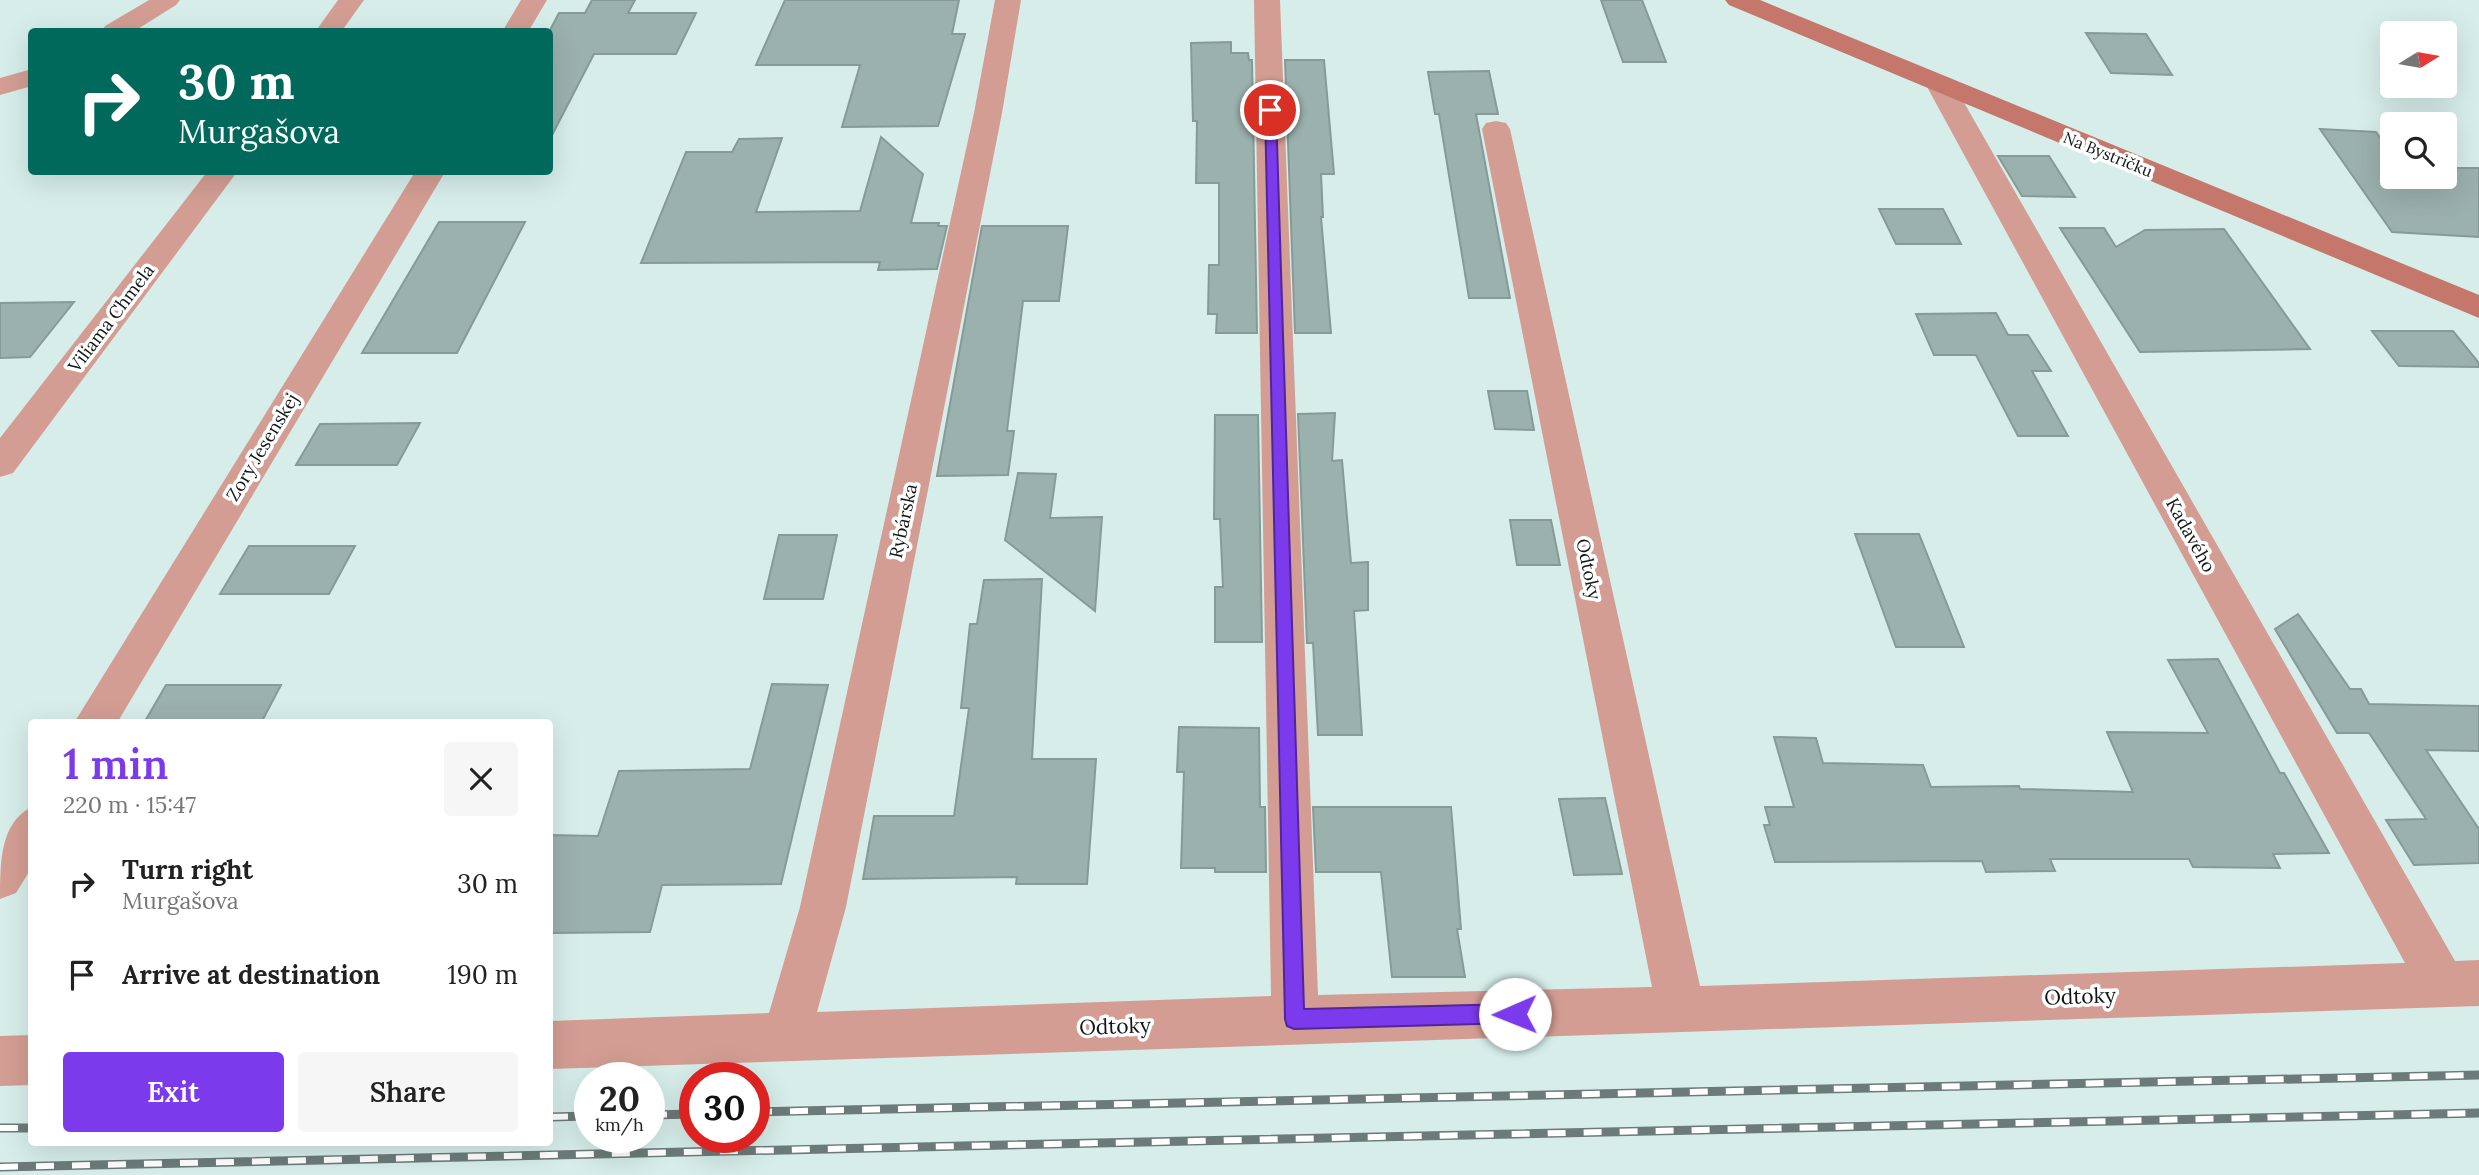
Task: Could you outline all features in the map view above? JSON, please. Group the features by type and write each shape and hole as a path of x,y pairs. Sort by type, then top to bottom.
{"street":[{"path":"121,28 167,0"},
{"path":"331,28 351,0"},
{"path":"517,28 534,0"},
{"name":"Rybárska","path":"786,1038 823,907 988,113 1008,0"},
{"path":"1267,0 1294,1019"},
{"name":"Na Bystričku","path":"1738,0 2479,307"},
{"path":"0,87 28,79"},
{"name":"Kadavého","path":"1940,85 2460,984"},
{"name":"Odtoky","path":"1496,129 1681,1010"},
{"name":"Viliama Chmela","path":"0,464 220,175"},
{"name":"Zory Jesenskej","path":"96,719 428,175"},
{"path":"0,878 28,832"},
{"name":"Odtoky","path":"553,1045 1294,1019 1681,1010 2460,984"},
{"path":"0,1061 28,1060"}],"building":[{"path":"592,0 635,0 628,13 696,13 676,54 594,54 553,133 551,28 559,13 585,13"},
{"path":"785,0 959,0 952,34 965,34 938,126 842,127 860,65 756,65"},
{"path":"1601,0 1642,0 1666,62 1623,62"},
{"path":"2086,33 2146,34 2172,75 2111,73"},
{"path":"1231,42 1231,53 1248,53 1249,60 1252,60 1257,333 1216,333 1217,314 1208,314 1209,265 1219,265 1219,183 1196,183 1197,121 1193,121 1191,43"},
{"path":"1285,60 1324,60 1334,174 1321,174 1321,217 1331,333 1295,333"},
{"path":"1489,71 1498,114 1476,114 1510,298 1469,298 1439,114 1435,114 1428,72"},
{"path":"2320,129 2376,132 2380,138 2380,189 2457,189 2457,168 2479,168 2479,237 2392,232"},
{"path":"881,137 923,174 911,223 939,223 938,226 947,226 937,269 878,270 880,262 641,263 686,152 732,152 739,139 782,138 756,212 860,211"},
{"path":"1998,156 2049,156 2075,197 2022,196"},
{"path":"1879,209 1943,209 1961,244 1896,244"},
{"path":"439,222 525,222 457,353 362,353"},
{"path":"982,226 1068,226 1059,301 1023,301 1007,431 1014,431 1008,475 937,476"},
{"path":"2060,228 2104,228 2116,247 2145,230 2224,229 2310,349 2140,352"},
{"path":"74,302 30,357 0,358 0,303"},
{"path":"1996,313 2008,335 2028,335 2051,371 2032,371 2068,436 2018,436 1976,355 1934,355 1916,314"},
{"path":"2372,331 2453,331 2479,363 2479,367 2399,366"},
{"path":"1488,391 1527,391 1534,430 1495,429"},
{"path":"1335,413 1332,461 1342,460 1351,563 1368,562 1368,610 1354,611 1362,735 1318,735 1313,643 1307,643 1298,414"},
{"path":"1215,415 1258,415 1262,642 1215,642 1215,587 1223,587 1220,519 1214,519"},
{"path":"420,423 397,465 296,465 320,424"},
{"path":"1018,473 1056,474 1050,518 1102,517 1095,611 1005,540"},
{"path":"1510,520 1551,520 1560,565 1517,565"},
{"path":"1855,534 1919,534 1964,647 1896,647"},
{"path":"779,535 837,535 823,599 764,599"},
{"path":"249,546 355,546 329,594 220,594"},
{"path":"1042,579 1032,759 1096,759 1087,884 1016,884 1017,877 863,879 874,816 954,816 969,708 961,708 970,624 977,624 984,580"},
{"path":"2298,614 2350,689 2361,689 2369,704 2479,706 2479,751 2426,750 2479,829 2479,863 2414,865 2386,820 2426,819 2369,733 2337,733 2275,629"},
{"path":"2218,659 2280,773 2284,773 2329,853 2273,854 2280,868 2193,867 2189,859 2050,859 2055,871 1986,872 1982,861 1775,862 1764,825 1770,825 1765,807 1794,807 1774,737 1816,738 1823,763 1923,765 1931,787 2019,786 2020,789 2133,792 2107,732 2208,733 2168,660"},
{"path":"772,684 828,685 781,884 662,885 650,932 553,933 553,835 598,836 619,771 750,769"},
{"path":"166,685 281,685 263,719 146,719"},
{"path":"1179,727 1259,728 1260,807 1265,807 1266,872 1215,872 1215,868 1181,868 1184,772 1177,772"},
{"path":"1605,798 1622,874 1574,875 1559,799"},
{"path":"1313,807 1451,807 1461,929 1457,929 1465,977 1392,977 1381,872 1316,872"}],"railway":[{"path":"770,1112 2479,1075"},
{"path":"0,1167 2479,1113"},
{"path":"665,1115 679,1114"},
{"path":"553,1117 574,1116"},
{"path":"0,1128 28,1128"}],"route":[{"path":"1270,110 1294,1019 1515,1014"}]}
